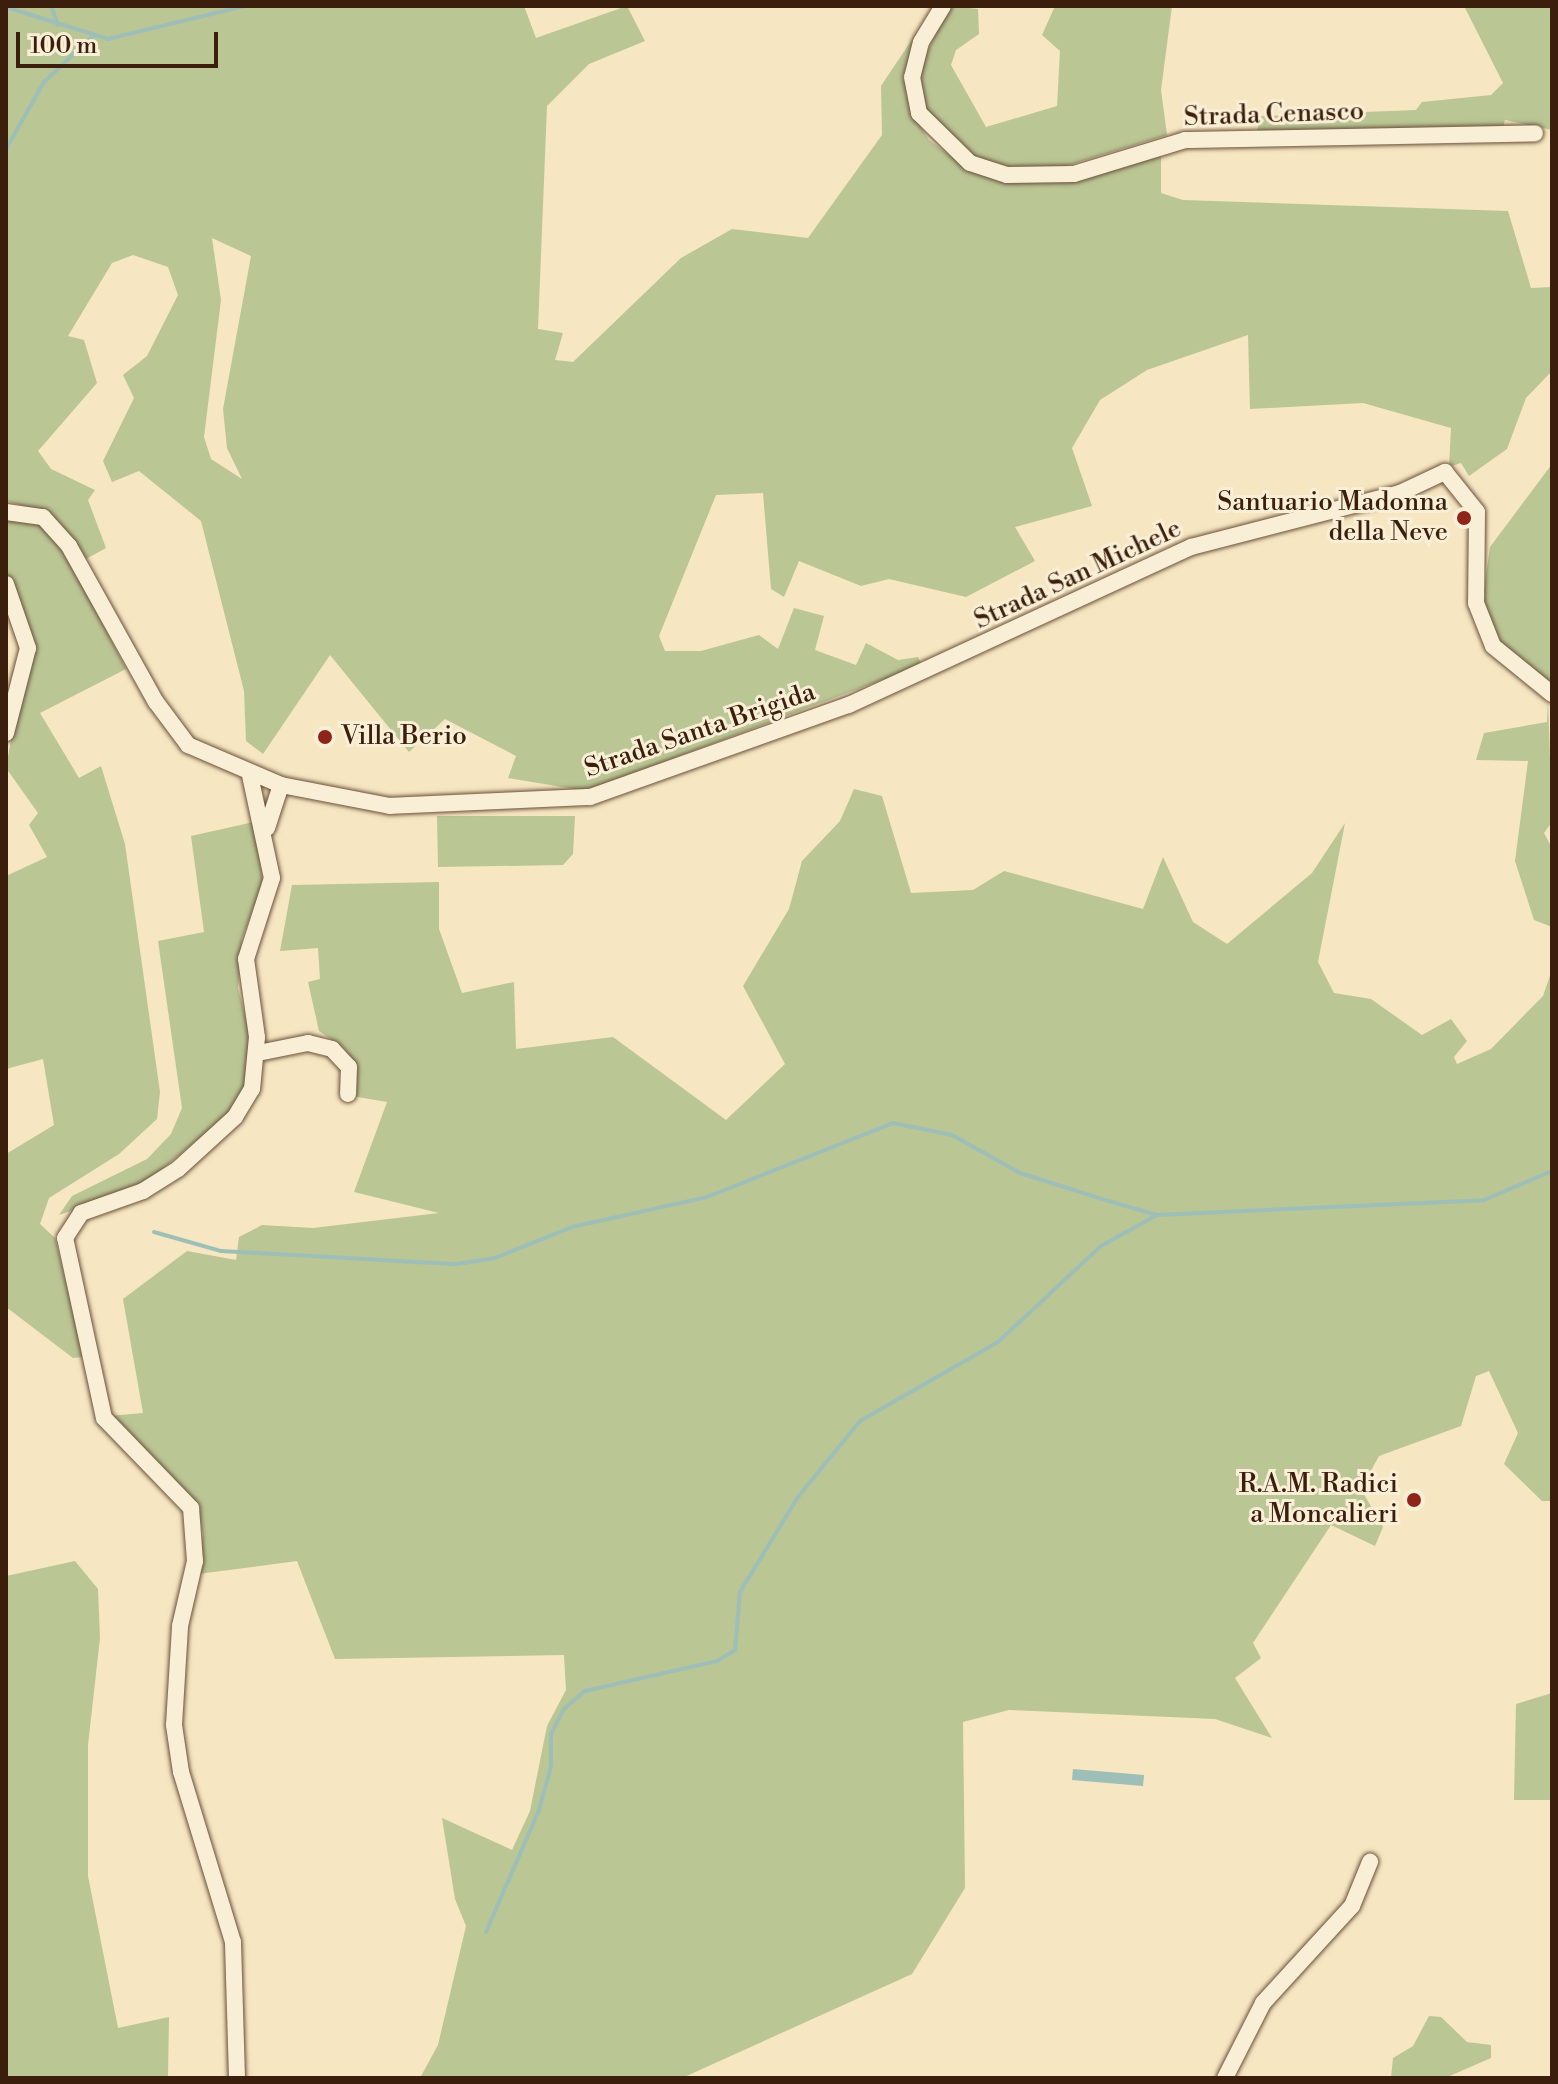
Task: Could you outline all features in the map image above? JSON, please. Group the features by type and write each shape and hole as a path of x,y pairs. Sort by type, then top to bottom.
{"street":[{"name":"Strada Cenasco","path":"943,6 921,42 912,77 919,113 970,163 1007,175 1074,174 1185,140 1535,133"},
{"name":"Strada San Michele","path":"849,705 1191,547 1400,493 1445,472 1477,512 1476,603 1493,646 1552,694"},
{"name":"Strada Santa Brigida","path":"6,512 25,509 69,546 175,730 201,753 281,785 390,806 590,797 849,705"},
{"path":"6,584 28,648 6,733"},
{"path":"237,2078 233,1942 175,1738 180,1626 195,1561 191,1508 104,1418 65,1238 81,1213 143,1191 217,1135 245,1105 258,1053 246,959 270,892 265,846 250,775"},
{"path":"265,846 281,785"},
{"path":"258,1053 308,1043 332,1049 349,1067 348,1094"},
{"path":"1225,2078 1263,2003 1352,1906 1370,1862"}],"green space":[{"path":"6,6 524,6 536,38 627,6 645,41 589,64 547,106 538,329 563,333 555,360 573,362 681,258 732,229 808,238 882,135 881,86 917,32 903,77 914,116 929,140 967,168 1006,180 1088,176 1161,151 1161,193 1183,200 1508,211 1531,288 1552,287 1552,371 1526,398 1507,449 1469,476 1461,463 1449,467 1451,428 1363,403 1250,409 1248,335 1147,370 1100,400 1072,448 1092,506 1015,527 1035,561 966,597 889,579 861,586 799,561 784,597 771,589 763,493 716,495 659,636 665,651 701,651 759,635 778,649 794,608 824,616 815,650 856,665 866,643 898,660 918,657 922,665 586,791 508,778 516,756 445,719 409,752 330,655 263,754 246,741 244,691 201,521 139,471 112,482 103,461 134,398 123,375 147,356 178,295 168,267 133,255 112,263 68,336 84,340 97,383 38,451 51,469 95,490 88,500 106,548 84,560 49,513 6,501","holes":["212,238 251,256 223,409 227,448 242,479 211,459 204,437 221,300"]},
{"path":"949,6 978,9 979,34 956,50 951,65 986,127 1057,106 1060,51 1042,35 1055,6 1172,6 1161,90 1167,135 1039,174 971,157 927,119 919,69"},
{"path":"1464,6 1552,6 1552,130 1505,120 1503,127 1256,134 1261,116 1416,110 1422,102 1491,95 1503,83"},
{"path":"1552,464 1552,688 1500,644 1482,603 1490,547"},
{"path":"6,515 44,523 98,599 93,605 126,669 40,713 79,778 101,766 125,844 160,1092 157,1119 119,1154 49,1198 40,1224 55,1238 84,1357 73,1358 6,1307 6,1154 54,1125 43,1059 6,1069 6,876 47,857 29,825 38,813 6,768 30,633 6,577"},
{"path":"1548,697 1552,822 1544,833 1552,848 1552,927 1534,920 1515,861 1528,761 1476,760 1484,733 1547,722"},
{"path":"854,789 882,796 911,893 973,890 1004,871 1143,909 1163,857 1193,922 1227,944 1312,873 1345,823 1318,962 1334,993 1371,999 1422,1035 1451,1019 1467,1041 1454,1057 1457,1064 1491,1049 1543,996 1552,970 1552,1501 1542,1501 1504,1464 1518,1433 1489,1371 1476,1376 1461,1426 1379,1456 1361,1489 1383,1527 1375,1546 1331,1525 1253,1643 1261,1658 1235,1678 1272,1738 1215,1719 1009,1710 963,1722 965,1888 912,1974 682,2078 420,2078 438,2045 466,1926 455,1899 442,1818 512,1850 530,1811 547,1726 566,1690 564,1655 335,1659 297,1561 198,1574 203,1534 197,1503 109,1416 143,1413 123,1299 187,1251 236,1260 239,1237 262,1225 313,1228 439,1213 354,1192 387,1102 352,1096 356,1078 345,1049 319,1031 308,982 320,979 318,948 280,951 292,885 439,882 439,929 462,993 514,982 516,1049 613,1037 726,1120 785,1064 743,986 789,909 802,861 840,821"},
{"path":"437,816 575,816 573,854 563,865 438,867"},
{"path":"254,822 263,883 242,938 238,988 249,1031 246,1087 234,1110 140,1187 59,1215 72,1196 147,1159 171,1134 182,1108 158,941 204,932 191,836"},
{"path":"75,1561 98,1589 100,1638 88,1745 88,1876 118,2028 169,2017 168,2078 6,2078 6,1576"},
{"path":"1552,1693 1552,1800 1514,1800 1516,1704"},
{"path":"1429,2016 1441,2017 1467,2042 1491,2045 1491,2058 1445,2078 1391,2078 1393,2058 1413,2046"}],"water":[{"path":"1073,1769 1144,1775 1143,1786 1072,1780"}],"waterway":[{"path":"51,6 58,25"},
{"path":"6,7 108,39 244,6"},
{"path":"6,149 44,82 93,36"},
{"path":"154,1232 221,1251 457,1264 495,1258 572,1227 707,1197 893,1123 952,1135 1020,1173 1096,1197"},
{"path":"1098,1198 1157,1215 1484,1200 1552,1171"},
{"path":"486,1932 539,1810 551,1766 551,1734 564,1709 585,1691 717,1661 735,1650 740,1592 798,1497 860,1421 998,1342 1101,1246 1157,1215"}],"place":[{"name":"Santuario Madonna della Neve","path":"1464,518"},
{"name":"Villa Berio","path":"325,737"},
{"name":"R.A.M. Radici a Moncalieri","path":"1414,1500"}]}
